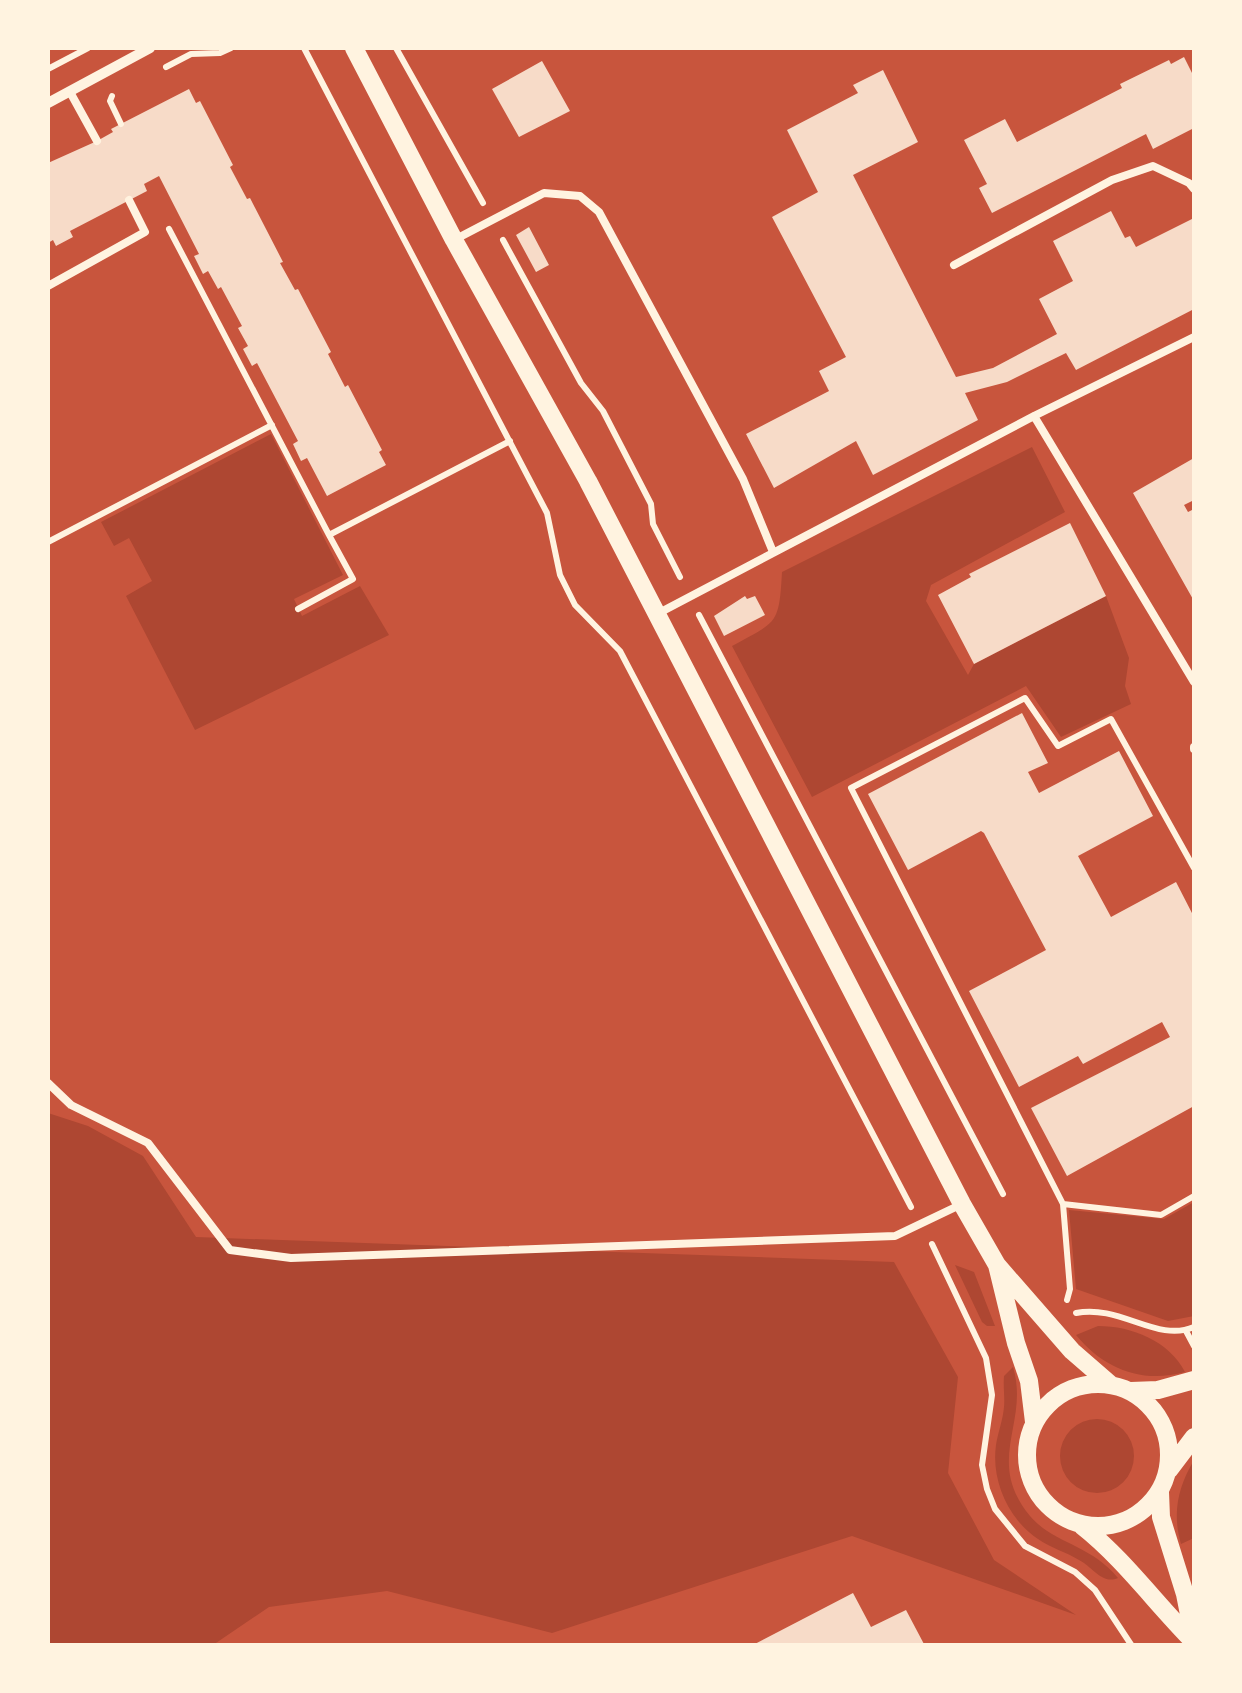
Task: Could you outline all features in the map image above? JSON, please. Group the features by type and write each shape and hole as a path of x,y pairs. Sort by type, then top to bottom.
{"street":[{"path":"48,103 150,48"},
{"path":"354,48 454,240 588,480 962,1204 997,1264 1087,1367 1150,1405 1163,1424 1169,1447 1168,1470 1160,1492 1144,1510 1125,1522 1103,1527 1082,1525"},
{"path":"997,1264 1029,1381 1034,1422"},
{"path":"1131,1392 1158,1390 1194,1380"},
{"path":"1110,1384 1086,1384 1064,1392 1047,1405 1034,1422 1027,1443 1026,1464 1032,1486 1053,1511 1082,1525 1121,1560 1158,1606 1194,1641"},
{"path":"1168,1470 1194,1438"},
{"path":"1160,1492 1161,1517 1185,1594 1194,1641"}],"lane":[{"path":"70,92 97,141"},
{"path":"954,264 1112,180 1153,166 1194,189"},
{"path":"454,240 544,193 580,196 600,212 743,479 772,552"},
{"path":"48,286 145,232 129,200"},
{"path":"656,614 1034,416 1194,337"},
{"path":"1034,416 1194,682"},
{"path":"48,1083 71,1105 148,1143 230,1250 291,1258 896,1236 962,1204"}],"path":[{"path":"48,69 88,48"},
{"path":"162,69 192,54 220,53 231,48"},
{"path":"304,48 547,513 560,575 575,605 620,651 946,1270 986,1358 992,1395 982,1465 995,1509 1025,1546 1075,1572 1095,1590 1132,1646"},
{"path":"118,90 110,102 120,124"},
{"path":"134,211 153,200 353,579 298,608"},
{"path":"48,542 272,426"},
{"path":"329,534 510,441"},
{"path":"1068,1300 1063,1204 851,788 1024,698 1058,746 1111,719 1194,868"},
{"path":"1063,1204 1161,1214 1194,1196"},
{"path":"1065,1318 1090,1310 1107,1311 1164,1330 1190,1329 1194,1346"}],"shaded area":[{"path":"271,434 343,575 294,599 302,616 360,586 389,635 195,730 126,596 152,581 129,538 114,546 101,522"},
{"path":"1032,447 1065,512 931,585 926,601 968,675 974,664 1106,596 1129,658 1125,686 1131,704 1061,737 1026,686 812,797 732,646 773,620 782,572"},
{"path":"48,1113 88,1126 143,1156 196,1237 894,1262 958,1377 948,1473 994,1560 1076,1615 852,1536 552,1633 387,1591 269,1607 213,1645 48,1645"},
{"path":"1194,1202 1194,1316 1168,1321 1076,1289 1069,1210 1164,1219"},
{"path":"955,1265 974,1272 995,1326 982,1322"},
{"path":"1098,1326 1148,1337 1169,1352 1185,1372 1139,1375 1111,1365 1076,1335"},
{"path":"1013,1367 1017,1387 1009,1459 1017,1496 1040,1525 1096,1558 1118,1578 1102,1577 1038,1539 1018,1521 1004,1498 995,1458 1004,1376"},
{"path":"1097,1419 1123,1430 1134,1456 1123,1482 1097,1493 1071,1482 1060,1456 1071,1430"},
{"path":"1194,1460 1194,1538 1181,1544 1178,1500"}],"building":[{"path":"1184,57 1194,77 1194,128 1153,149 1146,134 992,213 979,188 987,184 964,140 1005,119 1017,142 1122,88 1120,84 1169,60 1171,64"},
{"path":"542,61 570,111 519,137 492,89"},
{"path":"883,70 918,142 853,175 956,377 993,368 1057,334 1039,299 1073,281 1053,241 1111,211 1125,238 1130,236 1136,247 1194,218 1194,309 1076,370 1066,353 1007,382 965,393 978,420 873,475 856,441 774,488 746,434 829,391 819,371 846,357 772,217 818,192 787,130 858,93 853,85"},
{"path":"189,89 196,103 200,101 233,165 230,167 283,262 280,263 295,290 298,289 345,387 348,385 382,450 379,452 386,465 327,496 307,458 301,461 293,444 298,441 257,363 252,366 243,349 248,346 238,328 242,326 221,287 218,289 208,271 203,274 194,256 199,254 159,176 144,184 147,191 70,231 73,237 56,246 53,240 48,243 48,163 97,141 113,132 111,129"},
{"path":"529,227 549,265 536,272 516,235"},
{"path":"1194,458 1194,500 1184,505 1188,512 1194,509 1194,601 1133,493"},
{"path":"1070,523 1106,596 974,664 938,595 971,577 969,574"},
{"path":"745,596 755,596 765,615 724,636 714,616"},
{"path":"1022,713 1048,763 1028,772 1039,793 1119,751 1153,816 1078,856 1111,917 1176,882 1194,917 1194,1106 1067,1176 1031,1108 1170,1037 1162,1022 1083,1064 1078,1056 1019,1087 969,991 1046,950 984,833 981,831 908,870 868,794"},
{"path":"853,1593 871,1627 906,1610 925,1646 751,1646"}]}
